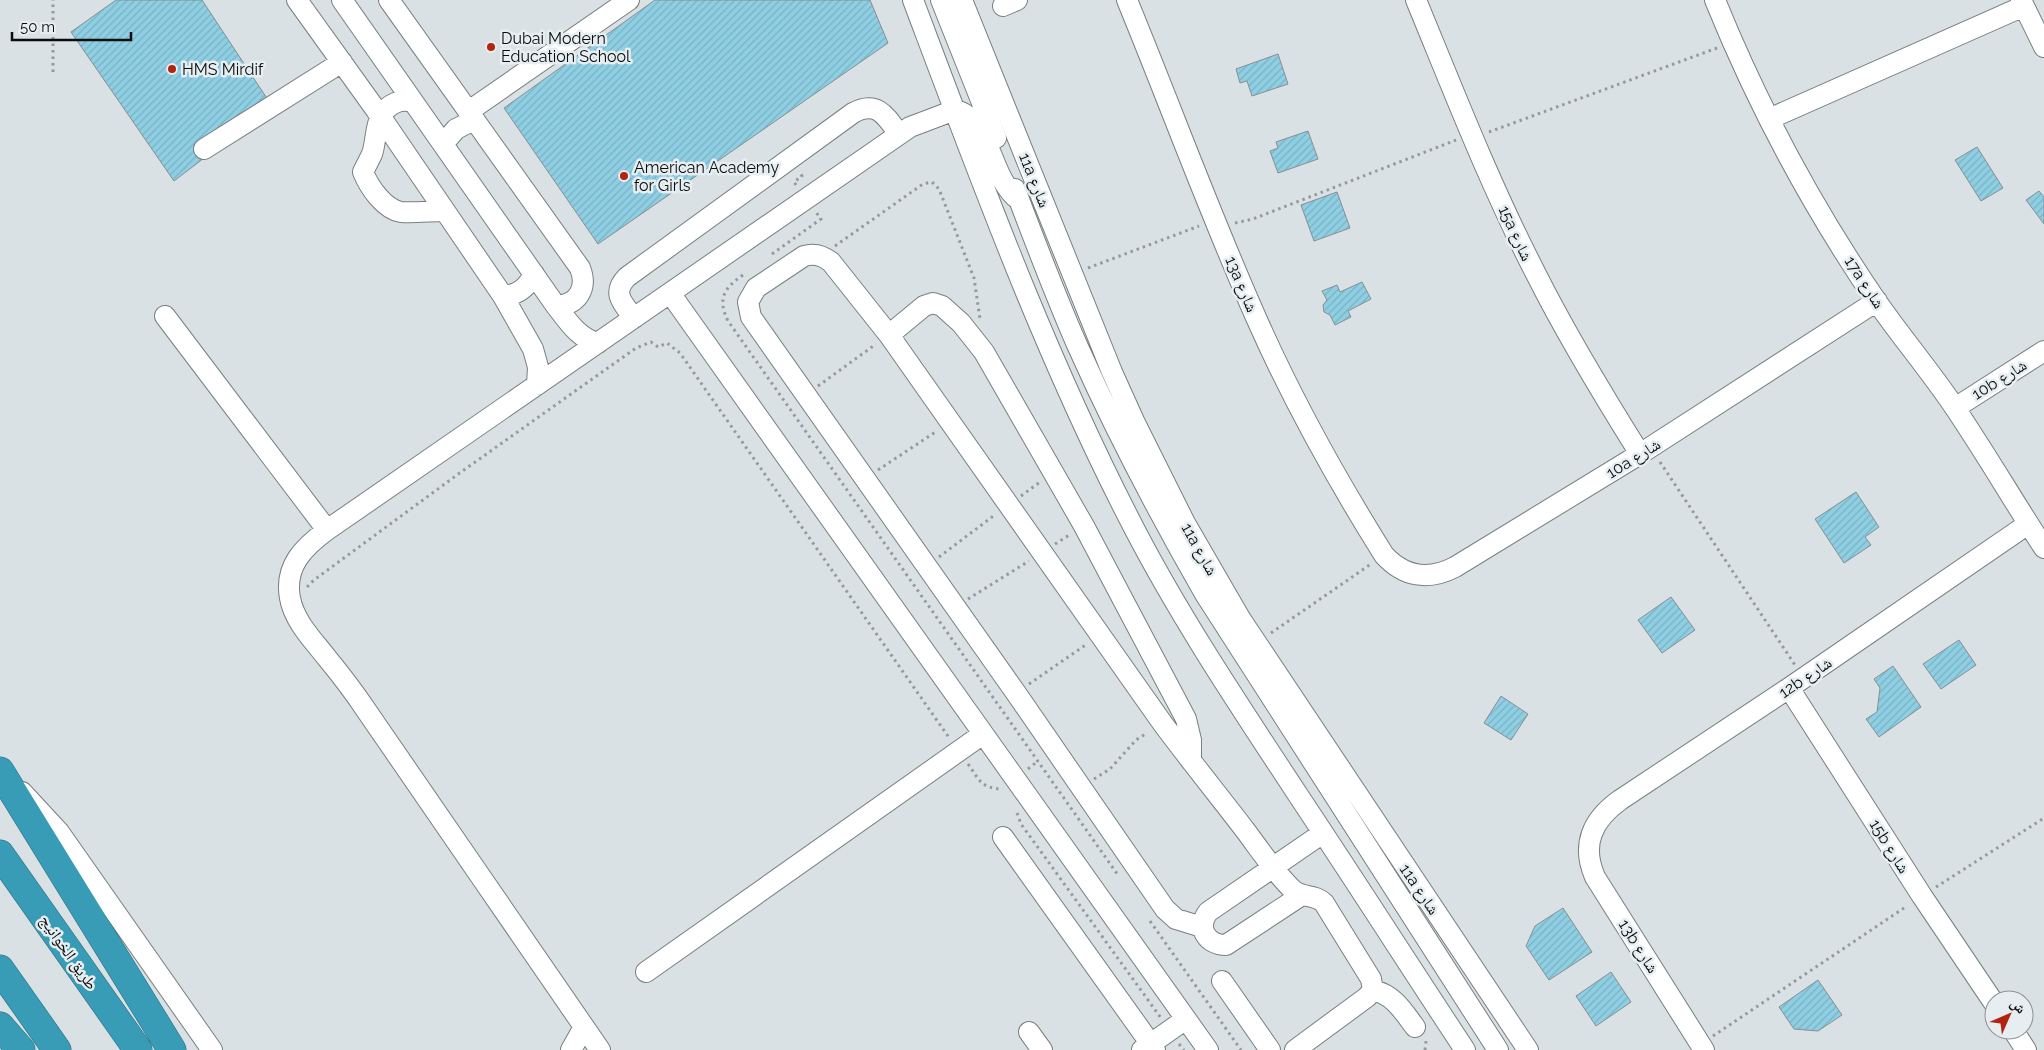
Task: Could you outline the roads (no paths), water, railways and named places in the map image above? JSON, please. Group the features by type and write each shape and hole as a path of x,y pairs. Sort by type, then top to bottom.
{"highway":[{"path":"2,774 172,1050"},
{"name":"طريق الخوانيج","path":"0,854 138,1050"},
{"path":"0,969 57,1050"},
{"path":"0,1026 21,1050"}],"street":[{"path":"297,0 375,109 503,296 533,349 538,367 537,385"},
{"path":"342,0 556,306 578,332 590,341 598,343"},
{"path":"389,0 580,268 584,286 580,295 574,302 556,306"},
{"path":"443,144 471,116 629,0"},
{"path":"913,0 954,110 1049,345 1111,483 1160,577 1215,668 1465,1050"},
{"name":"11a شارع","path":"941,0 1078,346 1138,472 1205,594 1441,958 1498,1050"},
{"name":"11a شارع","path":"962,0 1112,372 1159,473 1211,571 1256,643 1528,1050"},
{"name":"13a شارع","path":"1128,0 1238,276 1285,379 1340,486 1384,555"},
{"name":"15a شارع","path":"1416,0 1510,222 1549,300 1596,384 1645,451"},
{"name":"17a شارع","path":"1715,0 1732,43 1769,119 1790,161 1824,218 1877,301 1955,408 2044,548"},
{"path":"1769,119 2030,10 2044,47"},
{"path":"204,149 342,62"},
{"path":"398,79 392,93 378,101 375,109 372,154 364,172 366,180 382,201 392,209 401,212 445,211"},
{"path":"375,109 393,105 401,100 414,102"},
{"path":"634,318 619,297 621,282 853,113 866,108 880,111 886,115 898,133"},
{"path":"600,1050 365,708 305,630 295,614 290,600 288,585 290,571 296,558 305,547 327,530 898,133 922,121 954,110 962,112 974,120 1005,185 1019,200"},
{"path":"1202,927 1176,919 1165,909 956,607 751,317 748,302 756,288 804,256 815,254 826,258 889,335 1191,761 1294,891 1302,895 1316,897 1324,903 1371,979 1373,990"},
{"path":"503,296 511,295 525,288 534,274"},
{"path":"670,293 1208,1050"},
{"name":"10a شارع","path":"1384,555 1393,565 1404,572 1417,576 1443,573 1645,451 1877,301"},
{"path":"889,335 924,306 934,303 942,306 951,314 978,344 1084,526 1186,719 1191,740 1191,761"},
{"path":"165,316 327,530"},
{"name":"10b شارع","path":"1955,408 2044,351"},
{"name":"12b شارع","path":"1591,837 1597,822 1606,809 1796,683 2028,524"},
{"name":"15b شارع","path":"1796,683 1922,896 1985,990"},
{"path":"1249,720 1268,730 1282,747 1415,953 1430,960 1441,958"},
{"path":"1311,758 1314,730"},
{"path":"646,972 982,734"},
{"path":"2,774 42,812 59,832 212,1050"},
{"path":"1302,895 1226,945 1213,943 1204,934 1202,927 1204,916 1208,912 1324,833"},
{"path":"1003,837 1149,1048 1186,1019"},
{"name":"13b شارع","path":"1591,837 1588,851 1590,866 1702,1047"},
{"path":"1222,981 1270,1050"},
{"path":"1373,990 1395,1000 1415,1027"},
{"path":"1295,1050 1367,997 1373,990"},
{"path":"1440,1012 1451,1009 1462,1014 1485,1050"},
{"path":"571,1050 584,1026"},
{"path":"1029,1032 1042,1050"}],"place":[{"name":"Dubai Modern Education School","path":"491,47"},
{"name":"HMS Mirdif","path":"172,69"},
{"name":"American Academy for Girls","path":"624,176"}]}
